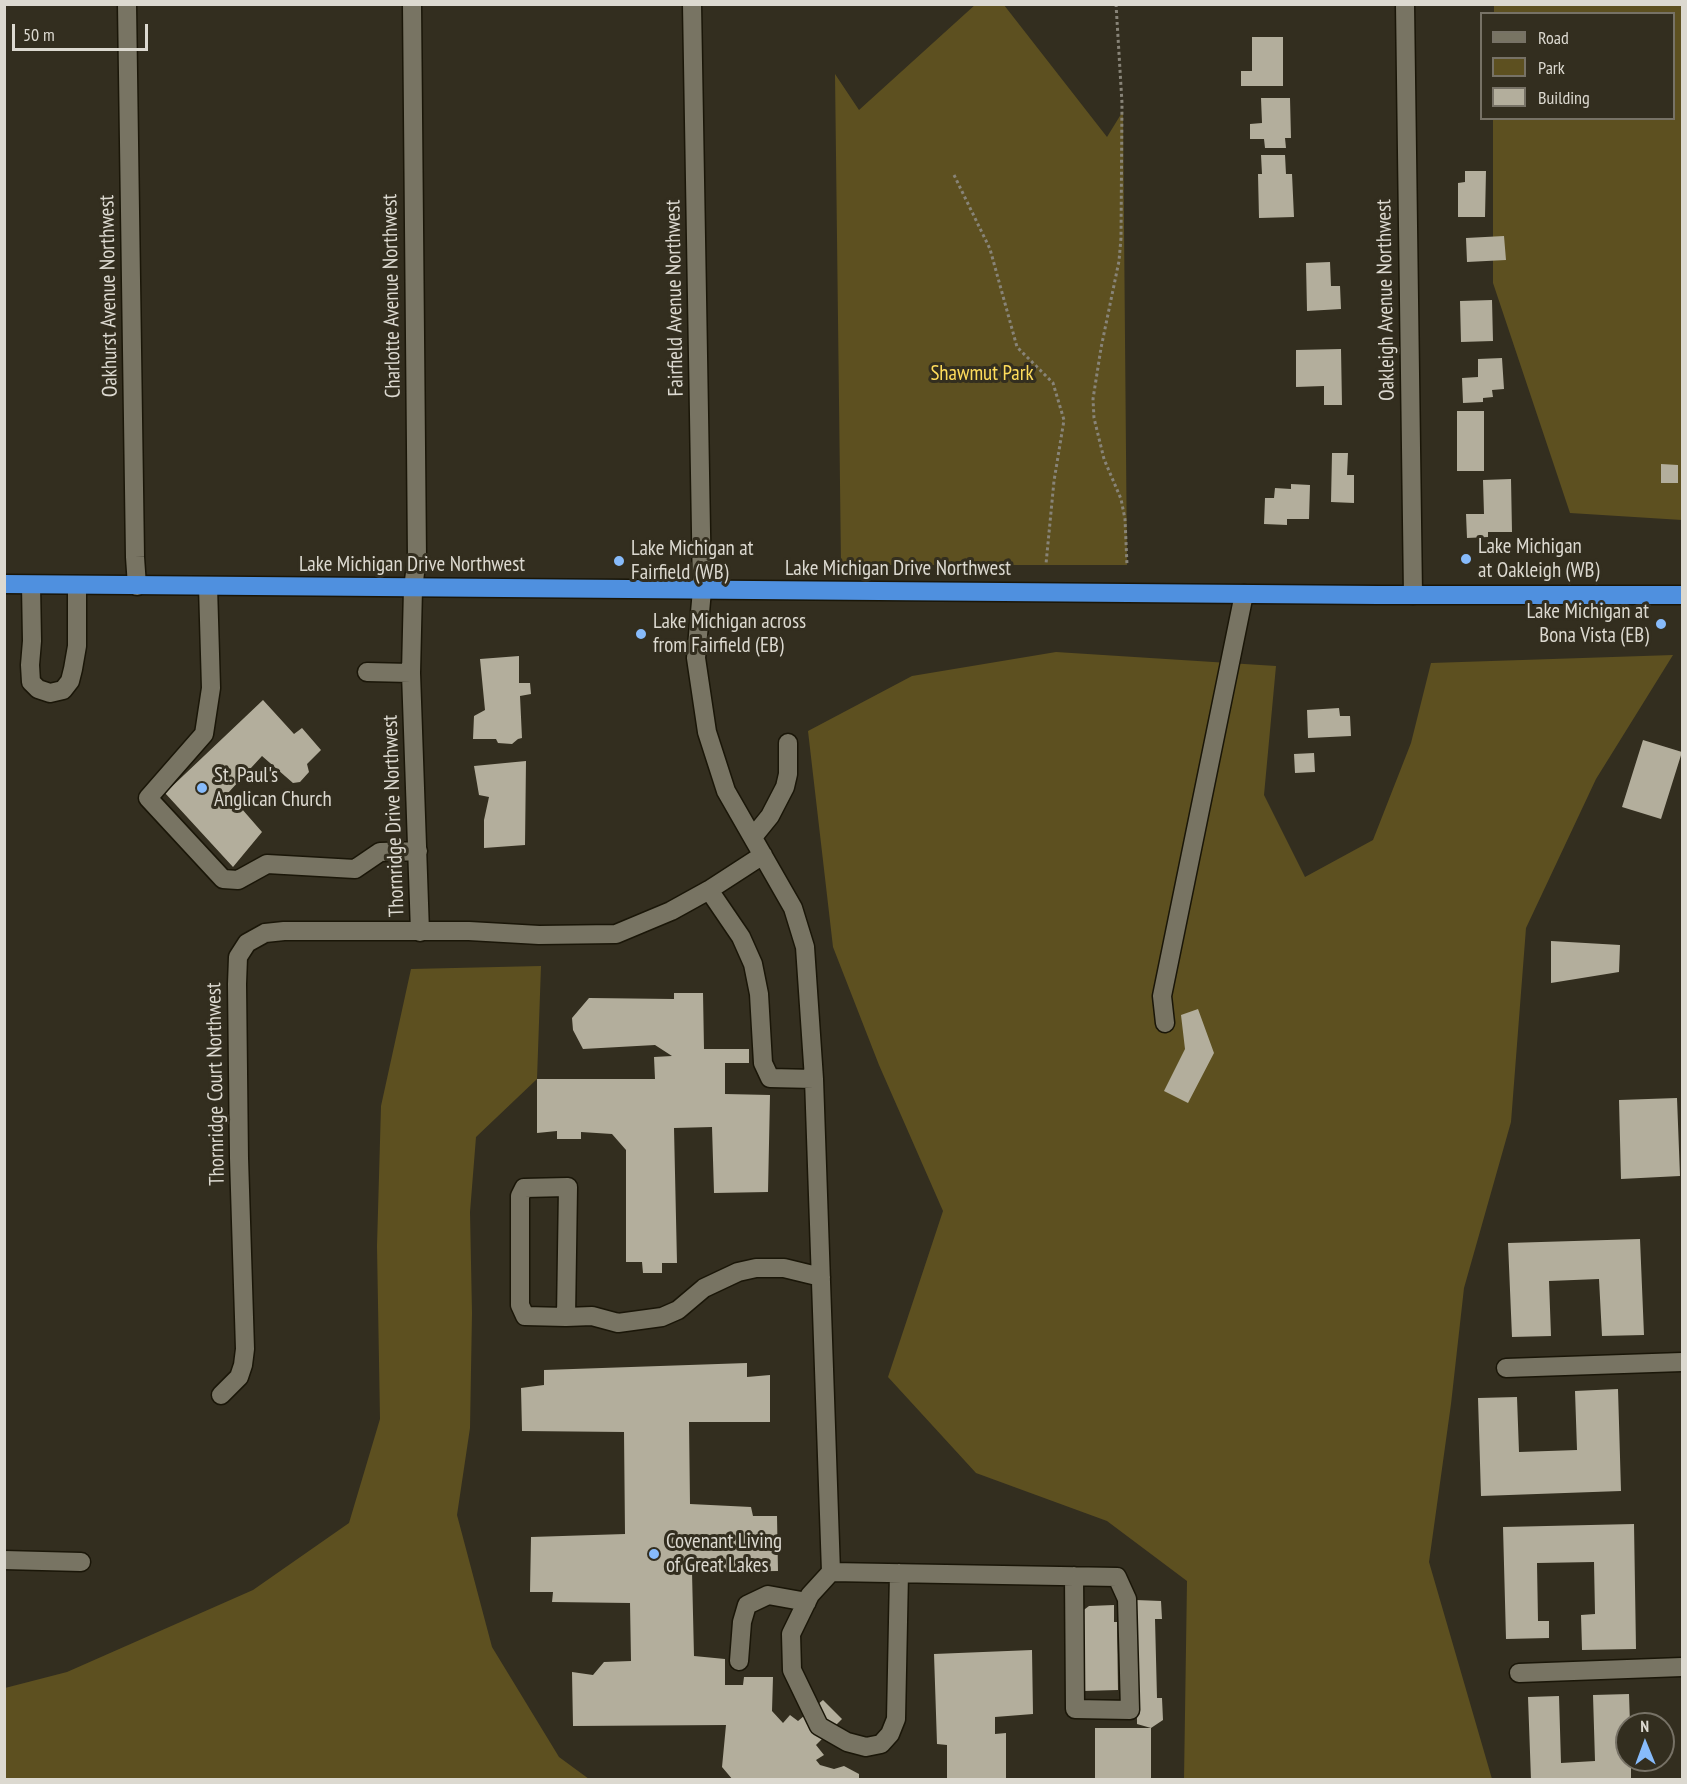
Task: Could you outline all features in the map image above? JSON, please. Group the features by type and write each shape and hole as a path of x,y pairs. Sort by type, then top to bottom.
{"highway":[{"name":"Lake Michigan Drive Northwest","path":"4,584 1244,594 1683,595"}],"street":[{"name":"Oakhurst Avenue Northwest","path":"127,4 137,586"},
{"name":"Charlotte Avenue Northwest","path":"412,4 417,546 413,588"},
{"name":"Fairfield Avenue Northwest","path":"692,4 702,590 696,658 707,732 726,791 793,908 805,947 814,1079 831,1572"},
{"name":"Oakleigh Avenue Northwest","path":"1405,4 1413,595"},
{"path":"31,585 31,682 38,689 50,693 63,690 70,681 73,669 77,646 77,585"},
{"path":"208,586 211,688 204,734 148,798 223,879 238,880 267,864 356,869 380,852 418,851"},
{"name":"Thornridge Drive Northwest","path":"413,588 411,673 420,932 616,934 671,911 709,890 763,855"},
{"path":"1165,1023 1162,996 1244,594"},
{"path":"367,672 411,673"},
{"path":"753,837 770,816 785,787 788,774 788,743"},
{"path":"709,890 741,937 753,964 759,994 763,1063 770,1078 814,1079"},
{"name":"Thornridge Court Northwest","path":"221,1395 239,1377 245,1349 239,1158 238,957 247,943 265,933 420,932"},
{"path":"566,1317 568,1187 524,1188 520,1196 520,1305 525,1316 566,1317 592,1316 618,1323 662,1317 678,1310 704,1288 738,1272 756,1268 784,1268 821,1277"},
{"path":"1506,1368 1683,1362"},
{"path":"4,1560 81,1562"},
{"path":"899,1573 896,1719 890,1734 881,1744 866,1747 847,1742 819,1726 792,1670 791,1634 810,1595 831,1572 899,1573 1074,1576 1117,1577 1127,1599 1130,1710 1075,1709 1074,1576"},
{"path":"739,1661 742,1622 747,1605 768,1595 807,1602"},
{"path":"1519,1673 1683,1667"}],"path":[{"path":"1116,4 1122,103 1121,238 1119,261 1093,399 1094,418 1104,459 1121,499 1125,519 1127,565"},
{"path":"954,175 990,249 1017,347 1053,383 1064,420 1054,481 1046,564"}],"green space":[{"name":"Shawmut Park","path":"976,4 1004,5 1107,137 1123,111 1127,565 841,565 835,74 859,110"},
{"path":"1494,5 1682,5 1682,520 1570,513 1493,283 1493,120 1675,120 1675,12 1494,12"},
{"path":"1056,652 1276,666 1264,795 1305,877 1373,840 1411,743 1431,663 1673,655 1596,779 1526,928 1511,1122 1464,1288 1451,1404 1429,1562 1492,1779 1184,1779 1187,1581 1107,1521 976,1473 888,1377 943,1211 879,1065 833,947 808,731 912,676"},
{"path":"541,966 537,1079 476,1137 470,1212 472,1313 470,1428 457,1515 492,1647 559,1757 589,1779 5,1779 5,1688 67,1672 253,1590 349,1523 380,1419 377,1246 381,1106 411,969"}],"building":[{"path":"1252,37 1283,37 1283,86 1241,86 1241,71 1252,71"},
{"path":"1261,98 1290,98 1291,138 1285,138 1286,148 1265,148 1264,139 1250,139 1250,124 1262,123"},
{"path":"1261,155 1285,155 1286,174 1292,174 1294,217 1259,218 1258,174 1262,174"},
{"path":"1465,171 1486,171 1485,217 1458,217 1458,183 1465,182"},
{"path":"1504,236 1506,260 1467,262 1466,238"},
{"path":"1330,262 1331,286 1340,286 1341,309 1307,311 1306,263"},
{"path":"1492,300 1493,341 1461,342 1460,301"},
{"path":"1341,349 1342,405 1324,405 1324,386 1296,387 1296,350"},
{"path":"1502,358 1504,389 1492,390 1493,397 1483,398 1483,402 1463,403 1462,378 1478,377 1478,359"},
{"path":"1457,411 1484,411 1484,471 1457,471"},
{"path":"1332,453 1348,453 1347,475 1354,475 1354,503 1331,502"},
{"path":"1661,464 1678,465 1678,483 1661,483"},
{"path":"1511,479 1512,532 1488,532 1488,537 1467,538 1466,514 1484,514 1483,480"},
{"path":"1291,484 1310,485 1309,519 1287,519 1287,525 1264,524 1265,498 1274,498 1275,488 1291,489"},
{"path":"519,656 519,683 530,683 531,694 520,696 522,738 512,744 498,743 496,739 473,739 474,716 485,710 480,659"},
{"name":"St. Paul's Anglican Church","path":"263,700 294,734 302,728 321,750 307,764 309,772 300,782 293,783 262,756 228,793 262,832 233,867 165,793"},
{"path":"1339,708 1340,716 1350,716 1351,736 1308,738 1307,710"},
{"path":"1643,740 1682,752 1661,819 1622,807"},
{"path":"1314,753 1315,772 1295,773 1294,754"},
{"path":"526,761 525,845 484,848 484,820 489,797 479,795 474,766"},
{"path":"1551,941 1620,945 1619,972 1551,983"},
{"path":"674,993 703,993 704,1049 749,1049 749,1063 725,1063 725,1094 770,1095 768,1192 714,1193 712,1127 674,1128 677,1263 662,1263 662,1273 643,1273 642,1262 626,1262 626,1150 612,1134 581,1132 581,1139 557,1139 557,1131 537,1133 537,1079 655,1079 654,1057 672,1056 655,1045 583,1049 573,1030 572,1018 589,998 674,999"},
{"path":"1198,1009 1214,1053 1188,1103 1164,1091 1185,1049 1181,1015"},
{"path":"1677,1098 1680,1176 1621,1179 1619,1100"},
{"path":"1640,1239 1644,1335 1602,1336 1599,1279 1549,1281 1551,1336 1512,1337 1508,1243"},
{"name":"Covenant Living of Great Lakes","path":"747,1363 747,1377 770,1375 770,1422 689,1422 690,1504 751,1507 753,1516 777,1516 778,1571 692,1572 694,1656 725,1659 725,1685 743,1685 744,1677 773,1677 772,1711 783,1723 790,1715 798,1721 823,1700 842,1719 816,1745 824,1755 816,1760 820,1765 834,1769 844,1766 859,1774 859,1780 733,1780 722,1767 726,1725 573,1726 572,1672 593,1675 604,1662 631,1661 630,1603 552,1602 553,1592 530,1592 531,1537 625,1534 624,1432 522,1431 521,1388 544,1385 544,1370"},
{"path":"1618,1389 1621,1491 1481,1496 1478,1398 1517,1397 1519,1452 1577,1450 1575,1391"},
{"path":"1634,1524 1636,1649 1582,1650 1581,1615 1595,1614 1594,1562 1537,1563 1538,1621 1549,1621 1549,1638 1506,1639 1503,1527"},
{"path":"1136,1600 1161,1601 1162,1619 1155,1619 1157,1698 1162,1698 1163,1720 1151,1728 1137,1724"},
{"path":"1114,1605 1114,1622 1117,1622 1118,1690 1083,1691 1081,1612 1089,1606"},
{"path":"1032,1650 1033,1714 995,1717 995,1734 1006,1733 1006,1780 947,1780 947,1745 937,1744 934,1654"},
{"path":"1629,1694 1630,1712 1615,1712 1615,1772 1631,1772 1631,1780 1531,1780 1528,1697 1559,1696 1561,1763 1595,1761 1593,1695"},
{"path":"1095,1728 1151,1728 1151,1780 1095,1780"}],"place":[{"name":"Lake Michigan at Oakleigh (WB)","path":"1466,559"},
{"name":"Lake Michigan at Fairfield (WB)","path":"619,561"},
{"name":"Lake Michigan at Bona Vista (EB)","path":"1661,624"},
{"name":"Lake Michigan across from Fairfield (EB)","path":"641,634"},
{"name":"St. Paul's Anglican Church","path":"202,788"},
{"name":"Covenant Living of Great Lakes","path":"654,1554"}]}
